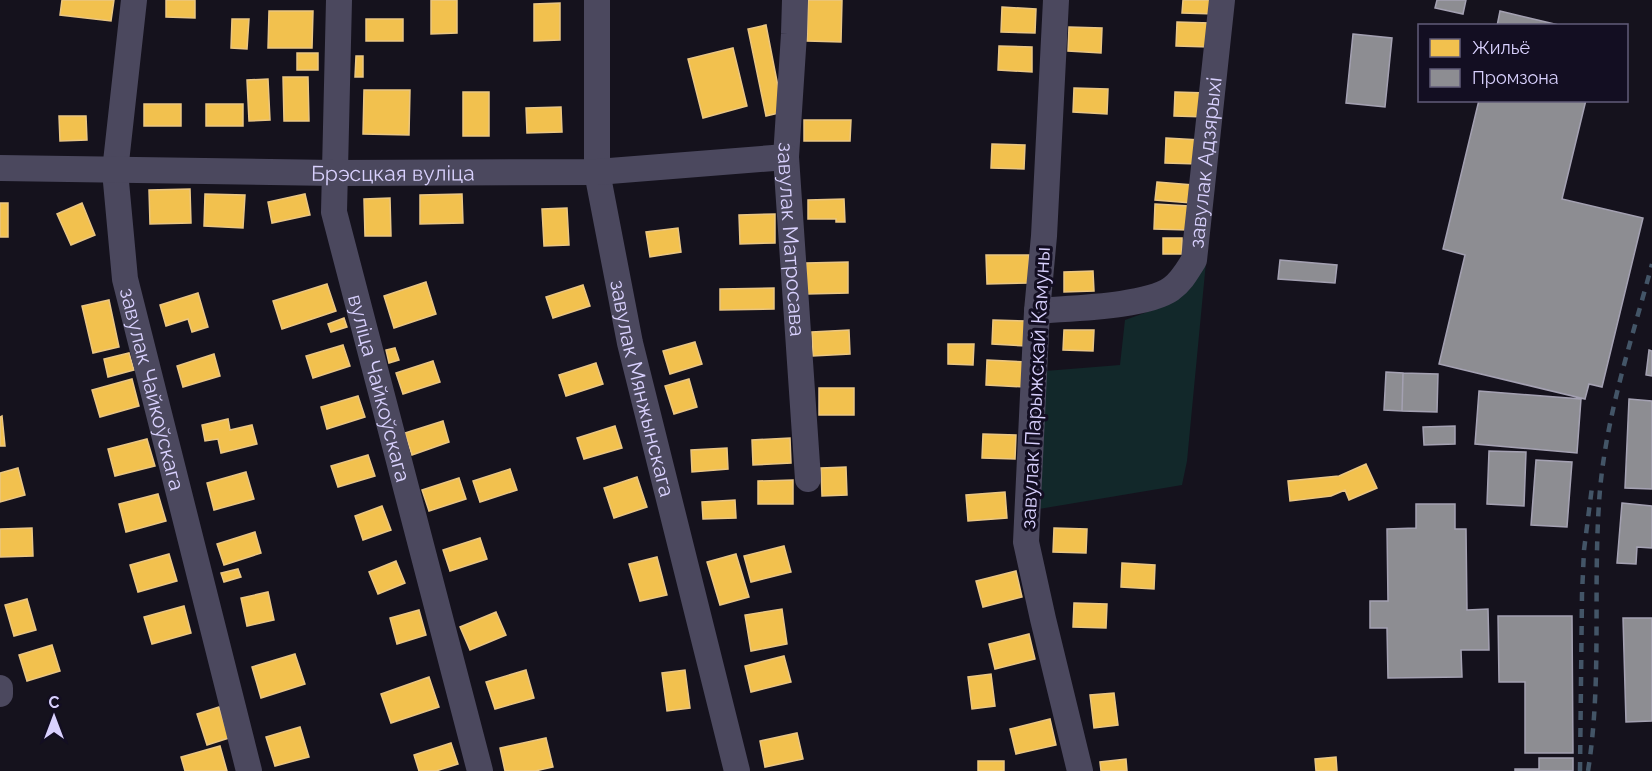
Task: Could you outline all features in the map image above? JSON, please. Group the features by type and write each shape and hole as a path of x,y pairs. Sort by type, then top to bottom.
{"street":[{"name":"завулак Чайкоўскага","path":"134,0 115,171 125,279 249,771"},
{"name":"вуліца Чайкоўскага","path":"339,0 334,212 480,771"},
{"name":"завулак Мянжынскага","path":"597,0 597,172 630,343 737,771"},
{"name":"завулак Матросава","path":"795,0 786,157 808,479"},
{"name":"завулак Парыжскай Камуны","path":"1056,0 1026,542 1080,771"},
{"name":"завулак Адзярыхі","path":"1037,311 1135,301 1170,290 1183,279 1194,260 1222,0"},
{"name":"Брэсцкая вуліца","path":"0,168 115,171 597,172 786,157"},
{"path":"0,688 0,693"}],"green space":[{"path":"1206,262 1187,461 1182,485 1039,509 1045,371 1120,365 1125,320 1161,307"}],"building: Жильё":[{"path":"62,0 114,0 111,21 60,15"},
{"path":"166,0 195,0 195,18 166,17"},
{"path":"431,0 457,0 457,33 431,34"},
{"path":"808,0 842,0 841,42 807,41"},
{"path":"1183,0 1216,0 1215,14 1182,13"},
{"path":"560,3 560,40 534,41 534,4"},
{"path":"1002,7 1036,9 1035,33 1001,32"},
{"path":"269,11 313,11 312,48 268,48"},
{"path":"232,19 249,19 247,49 231,48"},
{"path":"366,19 403,19 403,41 366,41"},
{"path":"1177,22 1210,23 1209,47 1176,46"},
{"path":"766,25 783,112 766,116 748,29"},
{"path":"1069,27 1102,28 1101,53 1068,51"},
{"path":"999,46 1032,47 1032,72 998,70"},
{"path":"733,48 747,106 703,118 688,59"},
{"path":"297,53 318,53 318,70 297,70"},
{"path":"356,56 363,56 363,77 355,77"},
{"path":"283,77 308,77 309,121 284,121"},
{"path":"268,79 270,120 249,121 247,80"},
{"path":"1074,88 1108,89 1107,114 1073,112"},
{"path":"364,90 410,90 409,135 363,134"},
{"path":"463,92 489,92 489,136 463,136"},
{"path":"1175,92 1208,93 1207,117 1174,116"},
{"path":"144,104 181,104 181,126 144,126"},
{"path":"206,104 243,104 243,126 206,126"},
{"path":"561,107 562,132 527,133 526,108"},
{"path":"59,116 86,116 87,140 60,141"},
{"path":"804,120 851,120 850,141 804,141"},
{"path":"1166,138 1200,140 1198,164 1165,163"},
{"path":"992,144 1025,145 1024,169 991,168"},
{"path":"1157,182 1193,185 1191,203 1155,200"},
{"path":"190,189 191,223 150,224 149,190"},
{"path":"205,194 245,195 243,228 204,226"},
{"path":"305,194 310,215 272,223 268,202"},
{"path":"462,194 463,223 420,224 420,195"},
{"path":"390,198 391,236 365,236 364,199"},
{"path":"844,199 845,222 836,222 836,219 808,219 808,200"},
{"path":"0,203 8,203 8,237 0,237"},
{"path":"82,203 95,235 71,245 57,214"},
{"path":"1155,204 1189,206 1188,230 1154,229"},
{"path":"567,208 569,245 544,246 542,209"},
{"path":"775,214 775,243 740,244 739,215"},
{"path":"678,228 681,252 650,257 646,232"},
{"path":"1163,238 1182,238 1182,254 1163,254"},
{"path":"986,255 1029,255 1029,283 987,284"},
{"path":"848,262 848,293 807,294 806,263"},
{"path":"1093,271 1094,291 1064,292 1064,272"},
{"path":"426,282 436,314 394,328 384,296"},
{"path":"327,284 336,311 282,329 273,301"},
{"path":"583,285 590,306 553,318 546,297"},
{"path":"774,288 774,309 720,310 720,289"},
{"path":"198,293 208,327 192,332 188,319 166,326 160,305"},
{"path":"109,300 119,347 93,353 82,306"},
{"path":"344,318 347,327 331,332 328,324"},
{"path":"993,320 1027,321 1026,346 992,344"},
{"path":"849,330 850,354 813,356 812,332"},
{"path":"1064,330 1094,330 1093,351 1063,350"},
{"path":"695,342 702,364 670,374 663,351"},
{"path":"948,344 974,344 973,365 948,364"},
{"path":"343,345 350,366 313,378 306,356"},
{"path":"395,348 399,360 389,363 386,350"},
{"path":"129,353 134,370 108,377 104,359"},
{"path":"214,354 220,376 183,387 177,366"},
{"path":"987,360 1026,362 1025,387 986,385"},
{"path":"433,361 440,382 403,394 396,373"},
{"path":"596,363 603,384 566,396 559,375"},
{"path":"132,379 139,406 100,417 92,390"},
{"path":"689,379 697,407 674,414 665,386"},
{"path":"819,388 854,388 854,415 819,415"},
{"path":"358,396 365,417 327,429 321,407"},
{"path":"2,416 5,446 0,446 0,417"},
{"path":"228,419 230,430 252,425 257,444 221,453 218,439 205,441 202,425"},
{"path":"443,421 449,442 412,455 405,433"},
{"path":"615,426 622,448 584,459 577,438"},
{"path":"983,434 1016,435 1015,459 982,458"},
{"path":"790,438 791,463 753,465 752,440"},
{"path":"147,439 155,466 115,476 108,449"},
{"path":"727,448 728,469 692,472 691,450"},
{"path":"368,455 375,476 338,487 331,466"},
{"path":"1366,464 1377,488 1349,500 1345,490 1331,496 1290,501 1288,481 1339,476"},
{"path":"846,467 847,495 822,496 821,468"},
{"path":"18,468 25,495 0,502 0,473"},
{"path":"510,469 517,490 480,502 473,481"},
{"path":"246,472 254,499 214,510 207,483"},
{"path":"637,477 647,507 614,518 604,488"},
{"path":"459,478 466,499 429,511 422,490"},
{"path":"793,480 793,504 758,504 758,481"},
{"path":"1005,492 1007,518 968,521 966,495"},
{"path":"158,494 166,521 126,532 119,504"},
{"path":"735,500 736,518 703,519 702,502"},
{"path":"382,506 391,530 363,540 355,516"},
{"path":"32,528 33,556 0,557 0,529"},
{"path":"1054,528 1087,529 1086,553 1053,552"},
{"path":"255,532 261,553 224,565 217,544"},
{"path":"480,538 487,559 450,571 443,550"},
{"path":"784,546 791,572 751,582 744,556"},
{"path":"169,554 177,581 138,592 130,565"},
{"path":"736,554 749,597 720,605 707,562"},
{"path":"657,557 667,595 640,601 629,564"},
{"path":"396,561 405,583 378,594 369,572"},
{"path":"1122,563 1155,565 1154,589 1121,587"},
{"path":"238,569 241,577 224,582 221,573"},
{"path":"1016,571 1022,597 983,607 976,581"},
{"path":"268,592 274,620 247,626 241,598"},
{"path":"27,599 36,630 14,636 5,605"},
{"path":"1074,603 1107,604 1106,628 1073,627"},
{"path":"184,606 191,633 152,644 144,617"},
{"path":"782,609 787,644 751,651 745,615"},
{"path":"419,610 426,635 397,644 390,618"},
{"path":"496,612 506,635 470,650 460,627"},
{"path":"1029,634 1035,659 995,669 989,644"},
{"path":"52,645 60,671 27,681 19,655"},
{"path":"295,654 305,684 261,698 252,667"},
{"path":"784,656 791,682 751,692 745,666"},
{"path":"526,670 534,698 495,709 486,682"},
{"path":"685,670 690,708 667,711 662,673"},
{"path":"991,674 995,706 972,709 968,677"},
{"path":"429,677 439,707 391,723 381,694"},
{"path":"1114,693 1118,725 1094,728 1090,695"},
{"path":"219,707 229,738 207,745 197,714"},
{"path":"1050,719 1056,745 1016,754 1010,729"},
{"path":"300,727 309,757 275,766 266,737"},
{"path":"797,733 803,759 765,767 760,741"},
{"path":"546,738 553,767 535,771 505,771 500,748"},
{"path":"451,743 458,764 436,771 419,771 414,755"},
{"path":"220,746 227,771 185,771 181,757"},
{"path":"1336,757 1337,771 1316,771 1315,759"},
{"path":"1126,759 1127,771 1101,771 1100,762"},
{"path":"978,761 1004,761 1004,771 978,771"}],"building: Промзона":[{"path":"1437,0 1466,0 1463,14 1435,8"},
{"path":"1500,11 1555,24 1497,24"},
{"path":"1353,34 1392,38 1385,107 1346,103"},
{"path":"1479,102 1586,102 1562,199 1643,218 1602,387 1589,384 1585,399 1439,364 1465,255 1443,249"},
{"path":"1280,260 1337,265 1335,283 1278,279"},
{"path":"1649,350 1652,351 1652,376 1646,375"},
{"path":"1386,372 1403,373 1402,411 1384,410"},
{"path":"1403,373 1438,374 1437,412 1402,411"},
{"path":"1479,391 1581,399 1577,453 1475,444"},
{"path":"1629,399 1652,401 1652,489 1625,488"},
{"path":"1455,426 1455,444 1424,445 1423,427"},
{"path":"1489,451 1526,452 1524,506 1487,504"},
{"path":"1536,460 1572,462 1567,527 1531,525"},
{"path":"1622,503 1652,506 1652,548 1637,547 1636,564 1617,563"},
{"path":"1416,504 1455,504 1455,529 1466,529 1467,610 1488,609 1489,650 1461,650 1462,677 1388,678 1387,628 1370,628 1370,601 1388,601 1387,529 1416,528"},
{"path":"1498,616 1572,616 1573,753 1525,753 1525,682 1499,682"},
{"path":"1623,618 1652,618 1652,721 1626,722"},
{"path":"1539,758 1573,758 1573,771 1515,771 1515,769 1539,769"}],"railway":[{"path":"1588,771 1595,704 1597,536 1602,472 1612,412 1652,264"},
{"path":"1580,771 1582,594 1584,550 1592,487"}]}
